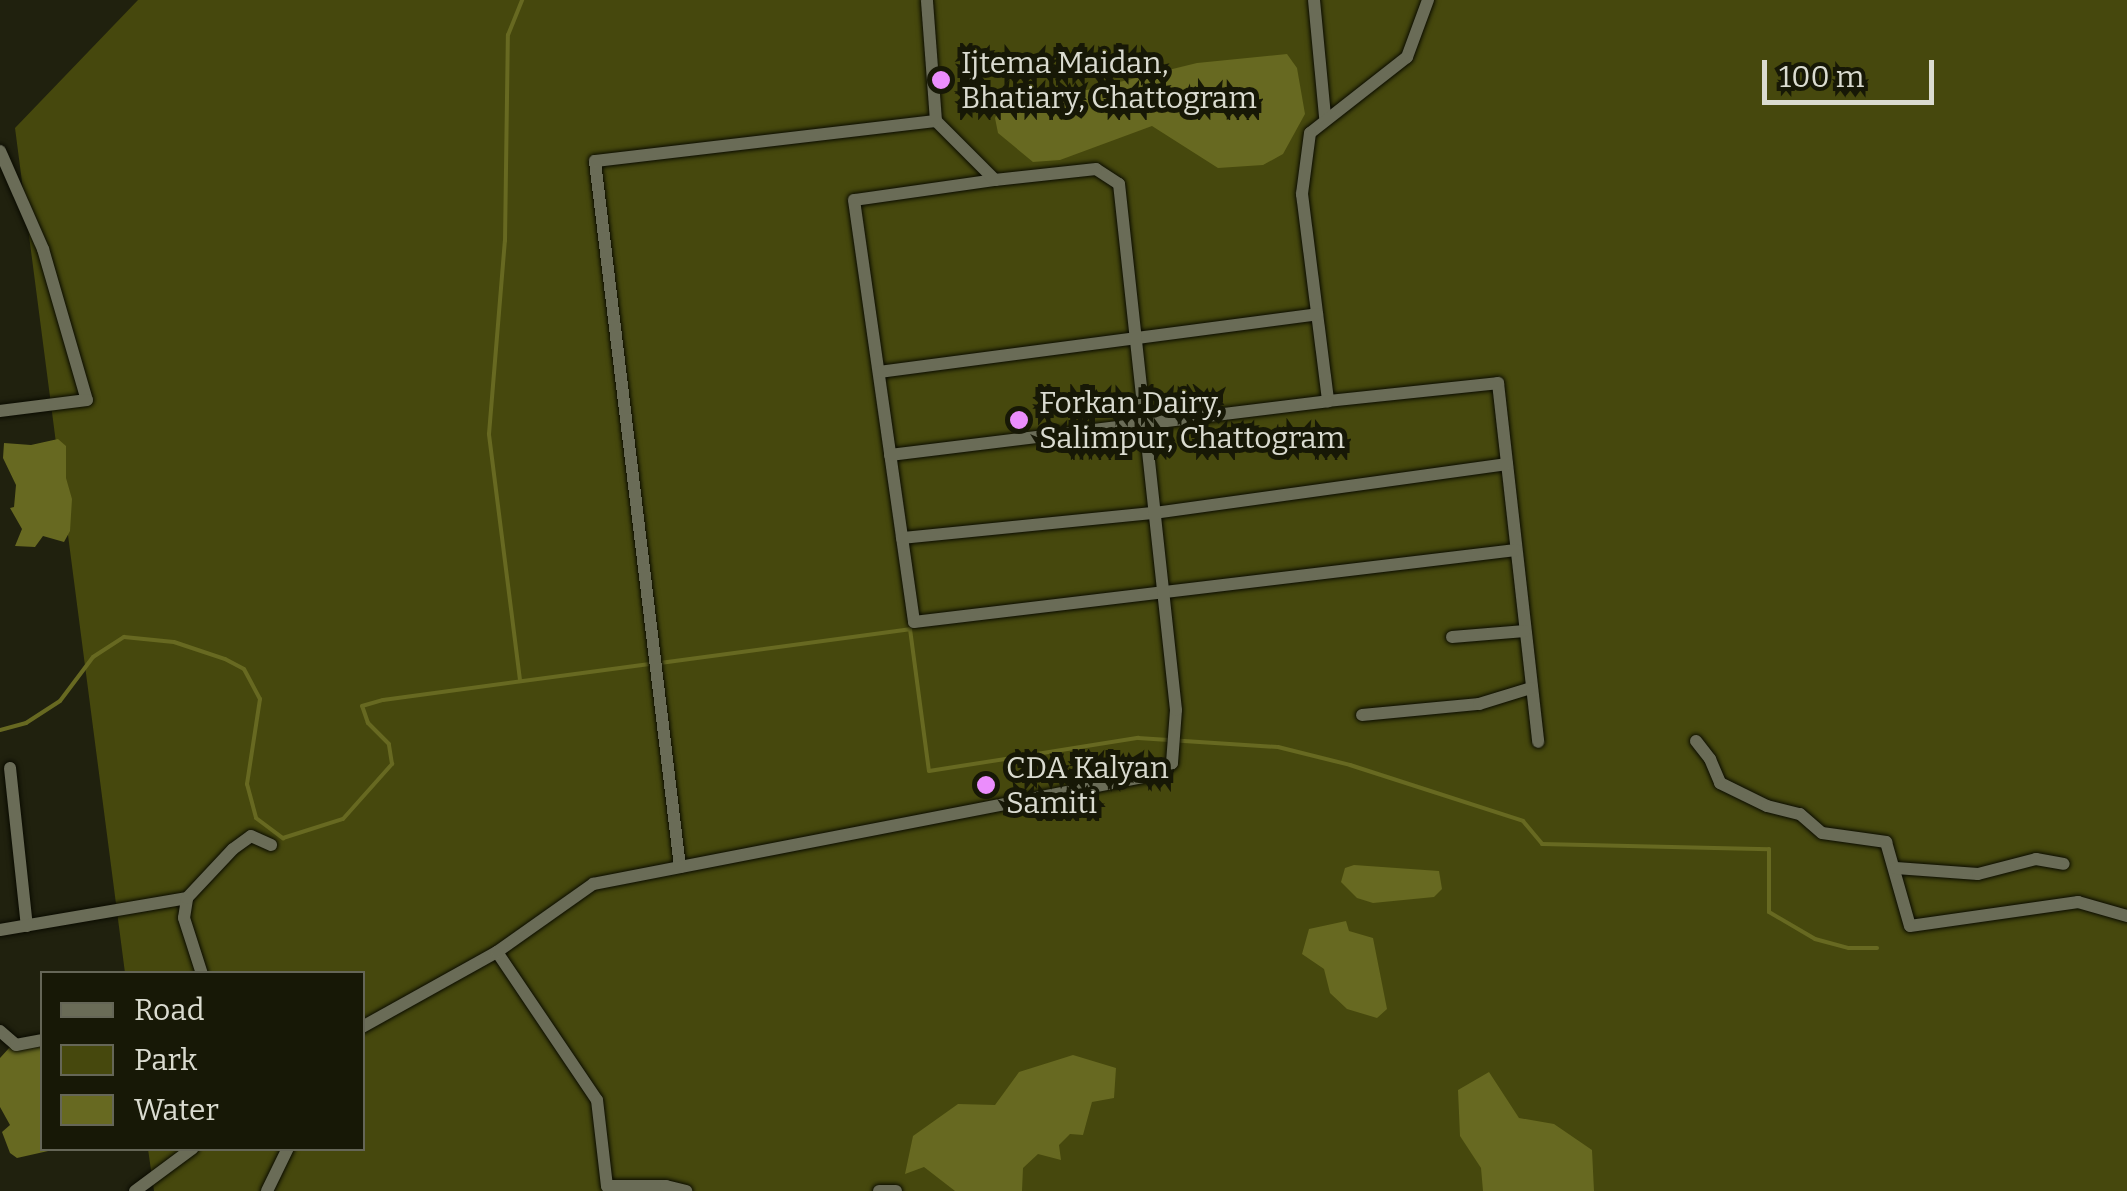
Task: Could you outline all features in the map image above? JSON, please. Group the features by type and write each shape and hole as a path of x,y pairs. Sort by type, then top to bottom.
{"street":[{"path":"927,0 936,121 995,180"},
{"path":"1314,0 1325,117"},
{"path":"1328,401 1302,194 1310,133 1325,117 1407,57 1428,0"},
{"path":"680,867 595,161 936,121"},
{"path":"0,151 43,249 87,400 0,411"},
{"path":"365,1025 497,952 593,884 1159,774 1172,763 1176,710 1164,590 1133,340 1119,184 1096,168 854,200 914,622 1164,590 1516,550"},
{"path":"879,372 1317,314"},
{"path":"890,455 1498,382 1538,742"},
{"path":"902,538 1154,513 1508,464"},
{"path":"1452,637 1525,631"},
{"path":"1362,715 1479,704 1532,688"},
{"path":"1696,741 1710,759 1720,783 1767,806 1800,814 1822,833 1886,842 1910,926 2078,902 2127,916"},
{"path":"10,768 27,926"},
{"path":"201,971 184,918 187,898 232,849 251,836 272,845"},
{"path":"1896,868 1978,874 2036,859 2064,864"},
{"path":"0,930 187,898"},
{"path":"497,952 597,1100 607,1186 666,1186 686,1191"},
{"path":"0,1031 16,1045 40,1040"},
{"path":"135,1191 189,1151"},
{"path":"267,1191 287,1151"},
{"path":"879,1191 896,1191"}],"green space":[{"path":"138,0 2127,0 2127,1191 154,1191 148,1151 365,1151 365,971 125,971 15,128"}],"water":[{"path":"1287,54 1297,68 1305,114 1283,154 1263,165 1218,168 1152,126 1060,160 1033,162 998,133 995,118 1006,91 1058,97 1197,63"},
{"path":"58,439 66,446 66,478 72,499 70,531 64,542 43,536 35,547 15,546 22,529 10,508 14,507 16,485 3,458 4,443 31,445"},
{"path":"1354,865 1439,871 1442,889 1434,897 1373,903 1357,898 1341,882 1345,868"},
{"path":"1346,921 1349,931 1373,938 1387,1009 1377,1018 1347,1009 1330,993 1324,969 1302,954 1309,929"},
{"path":"40,1044 40,1151 48,1151 17,1158 10,1153 2,1132 10,1125 0,1107 0,1058 10,1047"},
{"path":"1073,1055 1116,1068 1114,1098 1092,1102 1083,1135 1070,1134 1059,1145 1061,1160 1038,1154 1023,1168 1022,1191 955,1191 924,1167 905,1174 913,1136 958,1104 995,1105 1019,1072"},
{"path":"1489,1072 1519,1118 1554,1124 1592,1150 1594,1191 1483,1191 1481,1168 1460,1136 1458,1090"}],"waterway":[{"path":"520,680 489,434 505,241 508,35 522,0"},
{"path":"660,663 910,629 929,771 1138,738 1278,747 1350,765 1523,821 1542,844 1769,849 1769,912 1815,939 1849,948 1877,948"},
{"path":"0,730 26,723 60,701 93,657 124,637 174,642 225,659 244,669 260,699 247,784 256,818 283,838 343,819 392,764 389,744 368,723 362,706 650,664"}],"place":[{"name":"Ijtema Maidan, Bhatiary, Chattogram","path":"941,80"},
{"name":"Forkan Dairy, Salimpur, Chattogram","path":"1019,420"},
{"name":"CDA Kalyan Samiti","path":"986,785"}]}
